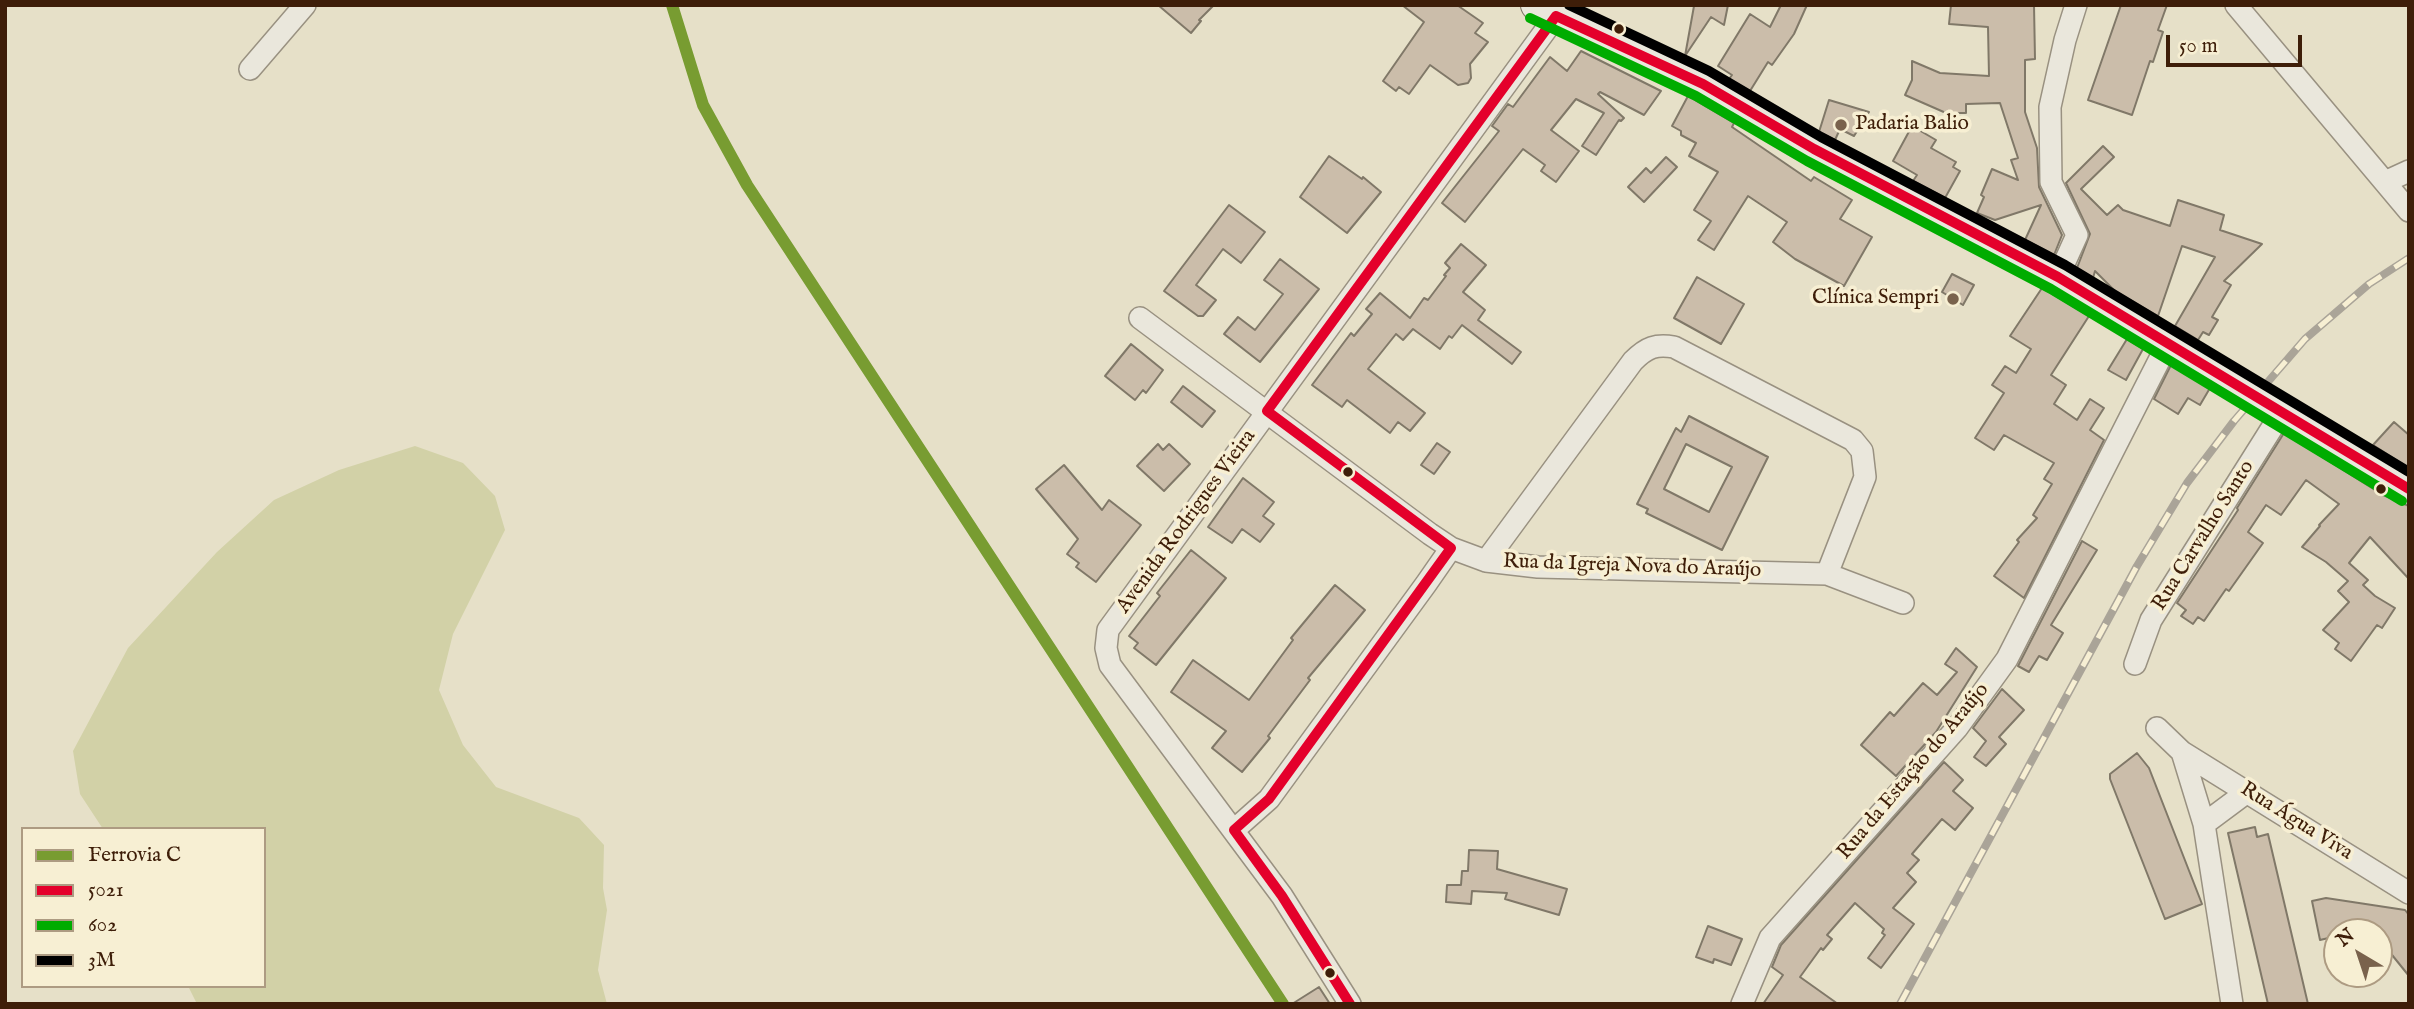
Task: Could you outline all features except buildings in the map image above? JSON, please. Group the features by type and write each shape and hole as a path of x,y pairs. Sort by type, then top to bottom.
{"main road":[{"path":"1546,11 1703,84 1814,149 2057,277 2409,489"}],"street":[{"path":"250,69 305,5"},
{"path":"2057,277 2077,235 2051,182 2050,107 2076,5"},
{"path":"2236,5 2409,211"},
{"name":"Avenida Rodrigues Vieira","path":"1350,1004 1282,897 1110,665 1106,648 1108,630 1267,411 1546,11"},
{"path":"2385,182 2409,172"},
{"name":"Rua da Igreja Nova do Araújo","path":"1140,318 1451,548 1486,561 1538,567 1827,574 1903,603"},
{"name":"Rua da Estação do Araújo","path":"1742,1004 1770,938 1957,728 2007,659 2168,343"},
{"path":"1486,561 1633,360 1646,348 1661,344 1674,347 1853,440 1862,450 1865,477 1827,574"},
{"name":"Rua Carvalho Santo","path":"2135,664 2151,620 2277,409"},
{"path":"1234,830 1269,799 1451,548"},
{"name":"Rua Água Viva","path":"2157,728 2182,752 2409,894"},
{"path":"2182,752 2204,824 2232,1004"},
{"path":"2204,824 2247,792"}],"green space":[{"path":"415,446 463,463 495,496 505,530 453,634 439,690 463,745 496,787 579,818 604,845 603,888 607,910 598,970 607,1004 197,1004 189,988 266,988 266,827 102,827 80,794 73,751 128,648 217,552 274,500 339,470"}],"railway":[{"path":"1900,1004 2137,566 2187,483 2234,421 2305,339 2369,284 2409,258"}],"rail line":[{"name":"C","path":"672,5 703,105 747,185 1283,1004"}],"transit line":[{"name":"3M","path":"1569,5 1709,71 1821,137 2065,265 2409,472"},
{"name":"5021","path":"1556,16 1703,84 1814,149 2058,277 2409,489"},
{"name":"5021","path":"1267,411 1556,16"},
{"name":"602","path":"1530,18 1696,96 1807,161 2051,289 2402,501"},
{"name":"5021","path":"1267,411 1451,548"},
{"name":"5021","path":"1234,830 1269,799 1451,548"},
{"name":"5021","path":"1234,830 1282,896 1350,1004"}],"place":[{"name":"Padaria Balio","path":"1841,125"},
{"name":"Clínica Sempri","path":"1953,299"}]}
